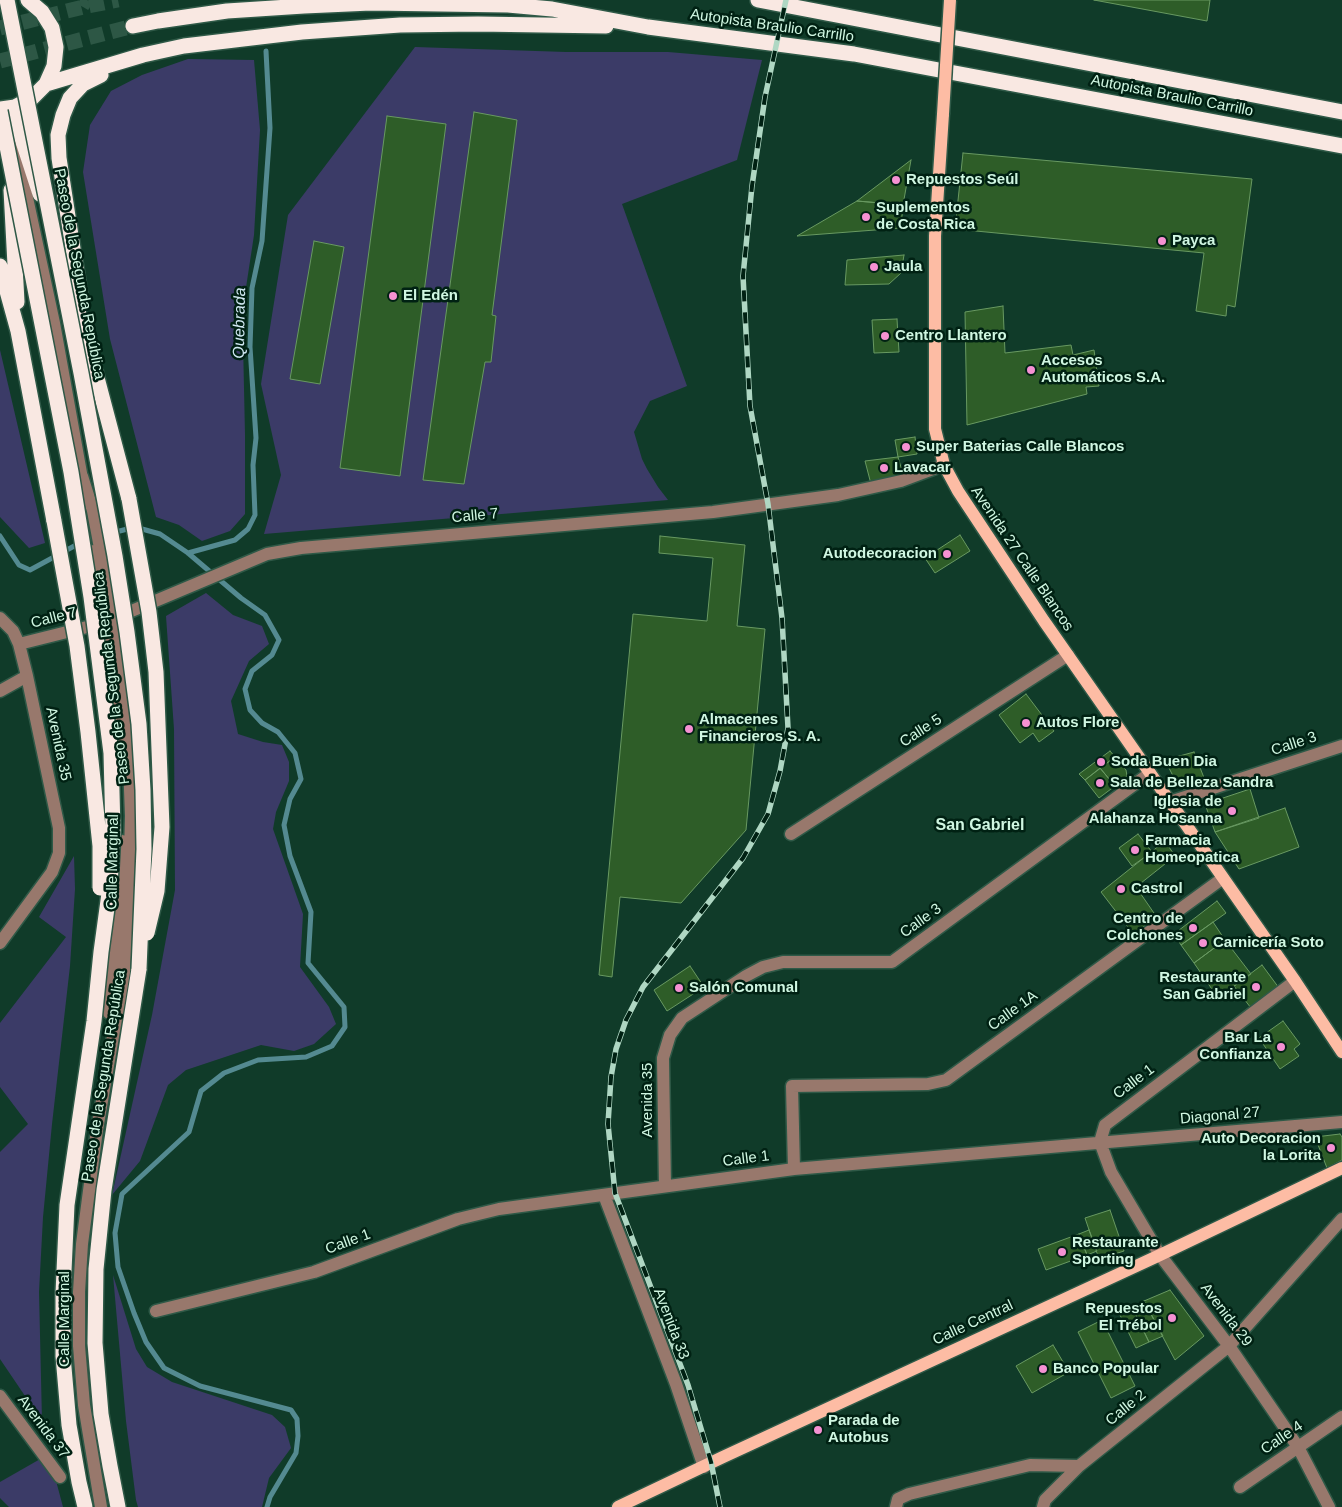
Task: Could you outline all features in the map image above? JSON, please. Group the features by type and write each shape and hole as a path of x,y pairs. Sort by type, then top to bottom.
{"highway":[{"name":"Paseo de la Segunda República","path":"7,0 115,556 127,632 138,724 143,790 144,849 139,969 104,1190 96,1269 95,1343 101,1414 118,1507"},
{"path":"7,112 32,98 46,84 54,66 56,47 52,28 42,12 28,0"},
{"name":"Autopista Braulio Carrillo","path":"758,0 1342,112"},
{"name":"Autopista Braulio Carrillo","path":"133,26 227,11 371,3 508,5 543,8 648,27 854,54 1342,146"},
{"path":"46,84 143,55 184,46 302,32 400,25 478,24 648,27"},
{"path":"87,340 64,199 58,135 70,98 83,84 143,55"},
{"name":"Paseo de la Segunda República","path":"7,112 71,472 102,671 111,753 113,831 110,886 94,1021 67,1205 63,1293 64,1356 69,1425 84,1507"},
{"path":"7,112 87,340 129,499 153,646 156,672 162,827 158,891 139,969"},
{"path":"7,112 18,331"},
{"path":"0,266 18,331 77,646 100,846 101,952"}],"main road":[{"name":"Avenida 27 Calle Blancos","path":"950,0 935,236 935,429 944,465 958,491 1068,655 1295,981 1342,1052"},
{"name":"Calle Central","path":"618,1507 1160,1255 1342,1168"}],"street":[{"name":"Calle Marginal","path":"7,112 54,323 102,584 107,621 123,688 129,763 131,816 124,972 97,1130 82,1244 79,1292 79,1346 84,1405 101,1507"},
{"name":"Calle 7","path":"19,644 107,621 267,554 301,548 713,512 838,495 901,481 944,465"},
{"name":"Avenida 35","path":"0,618 13,631 19,644 59,828 59,853 52,872 0,943"},
{"name":"Calle 5","path":"791,834 1068,655"},
{"path":"0,691 27,676"},
{"name":"Calle 3","path":"1170,802 1342,746"},
{"name":"Calle 3","path":"682,1018 763,967 783,962 892,962 1150,773"},
{"name":"Calle 1A","path":"794,1169 792,1086 928,1084 946,1080 1223,878"},
{"name":"Calle 1","path":"156,1310 314,1272 458,1219 499,1208 794,1169 1100,1142 1105,1125 1295,981"},
{"name":"Avenida 35","path":"665,1186 663,1058 670,1035 682,1018"},
{"name":"Diagonal 27","path":"1100,1142 1342,1122"},
{"name":"Avenida 29","path":"1100,1142 1111,1172 1160,1255 1229,1346 1298,1447 1329,1507"},
{"name":"Avenida 33","path":"604,1195 676,1384 704,1467"},
{"name":"Calle 2","path":"1043,1507 1045,1500 1079,1466 1229,1346 1342,1219"},
{"name":"Avenida 37","path":"0,1396 60,1477"},
{"name":"Calle 4","path":"1240,1486 1342,1417"},
{"path":"897,1503 909,1494 1030,1465 1079,1466"}],"shaded area":[{"path":"415,47 566,52 668,52 762,60 737,160 622,204 687,386 650,401 634,432 647,469 668,500 264,534 281,475 261,384 288,215"},
{"path":"188,59 254,60 260,130 254,235 245,294 243,342 245,514 230,531 202,541 179,525 156,517 110,339 83,172 90,125 111,91 142,75"},
{"path":"0,350 45,543 29,548 0,517"},
{"path":"206,593 233,615 262,626 269,644 249,661 231,701 238,734 263,742 282,745 289,762 289,781 276,812 273,829 303,914 300,967 329,1007 336,1024 314,1044 294,1051 261,1045 186,1070 168,1085 140,1161 112,1195 152,1015 175,890 174,729 166,616"},
{"path":"74,856 75,889 70,966 43,1217 39,1292 42,1421 0,1359 0,1152 28,1124 0,1087 0,1023 66,937 39,917"},
{"path":"113,1275 136,1349 147,1367 172,1382 272,1415 285,1427 291,1448 269,1478 262,1507 138,1507 126,1421"},
{"path":"42,1458 55,1477 63,1507 9,1507 0,1498 0,1482"}],"building":[{"path":"1094,0 1210,0 1207,21"},
{"name":"El Edén","path":"474,112 517,120 492,315 496,316 491,362 485,362 464,484 423,480"},
{"name":"El Edén","path":"387,116 446,124 400,476 340,468"},
{"name":"Payca","path":"963,153 1252,179 1235,307 1227,305 1226,316 1196,311 1204,253 955,229"},
{"name":"Repuestos Seúl","path":"911,160 903,205 857,201"},
{"name":"Suplementos de Costa Rica","path":"857,201 903,205 901,228 797,236"},
{"path":"314,241 344,247 320,384 290,379"},
{"name":"Jaula","path":"904,255 901,273 889,284 845,285 847,260"},
{"name":"Accesos Automáticos S.A.","path":"1003,306 1005,353 1071,345 1073,355 1094,350 1099,386 1086,387 1087,394 967,425 965,312"},
{"name":"Centro Llantero","path":"897,319 899,352 874,353 872,320"},
{"name":"Super Baterias Calle Blancos","path":"915,437 917,454 898,457 895,440"},
{"name":"Lavacar","path":"898,457 903,474 871,484 865,461"},
{"name":"Autodecoracion","path":"960,535 970,551 935,573 925,558"},
{"name":"Almacenes Financieros S. A.","path":"660,536 745,545 737,626 765,629 746,830 681,903 620,897 612,977 599,975 633,614 707,621 713,558 659,553"},
{"name":"Autos Flore","path":"1026,694 1054,731 1039,742 1033,733 1020,743 999,715"},
{"name":"Soda Buen Dia","path":"1110,751 1115,757 1085,780 1079,774"},
{"path":"1194,752 1206,783 1185,791 1173,776 1165,760"},
{"path":"1115,757 1126,770 1127,776 1115,786 1100,768"},
{"name":"Sala de Belleza Sandra","path":"1100,768 1115,786 1099,798 1085,780"},
{"name":"Iglesia de Alahanza Hosanna","path":"1250,789 1259,818 1215,832 1205,804"},
{"path":"1285,808 1299,847 1239,869 1215,832"},
{"name":"Farmacia Homeopatica","path":"1138,834 1152,852 1132,866 1119,848"},
{"name":"Castrol","path":"1165,841 1175,856 1136,887 1156,916 1134,935 1101,892"},
{"name":"Centro de Colchones","path":"1217,901 1226,913 1181,945 1174,934"},
{"name":"Carnicería Soto","path":"1213,922 1225,940 1194,963 1181,945"},
{"path":"1225,940 1251,974 1218,998 1194,963"},
{"name":"Restaurante San Gabriel","path":"1262,965 1279,988 1251,1008 1234,986"},
{"name":"Salón Comunal","path":"690,966 704,987 667,1011 654,990"},
{"name":"Bar La Confianza","path":"1283,1021 1300,1044 1294,1049 1299,1056 1280,1069 1259,1038"},
{"name":"Auto Decoracion la Lorita","path":"1340,1134 1342,1137 1342,1160 1327,1168 1315,1137"},
{"path":"1110,1210 1124,1251 1099,1259 1085,1218"},
{"path":"1089,1230 1097,1251 1087,1255 1079,1234"},
{"name":"Restaurante Sporting","path":"1079,1234 1087,1255 1046,1270 1038,1249"},
{"name":"Repuestos El Trébol","path":"1170,1290 1204,1336 1175,1360 1144,1301"},
{"path":"1144,1301 1163,1336 1149,1342 1132,1307"},
{"path":"1132,1307 1149,1342 1136,1348 1119,1313"},
{"path":"1102,1320 1135,1386 1111,1398 1078,1332"},
{"name":"Banco Popular","path":"1053,1345 1069,1372 1032,1393 1016,1366"}],"waterway":[{"name":"Quebrada","path":"188,553 235,540 248,529 255,515 253,465 256,438 250,347 252,288 262,241 270,128 266,51"},
{"path":"112,533 135,527 160,534 188,553 241,598 265,615 279,640 272,655 252,671 245,689 250,710 262,723 278,732 295,753 301,779 290,799 284,825 290,856 311,912 308,963 344,1007 345,1027 332,1046 306,1057 258,1060 224,1073 201,1091 189,1132 122,1194 115,1233 118,1267 134,1313 146,1342 164,1368 200,1386 291,1410 297,1419 296,1453 270,1497 267,1507"},
{"path":"0,536 19,565 30,570 96,536"}],"tunnel":[{"path":"83,7 87,0"},
{"path":"0,28 118,0"},
{"path":"0,61 133,26"}],"railway":[{"path":"720,1507 711,1462 688,1385 615,1193 608,1124 611,1077 616,1049 626,1020 643,987 743,858 768,814 780,771 788,728 782,618 768,504 750,406 743,276 752,186 765,97 786,0"}],"place":[{"name":"Repuestos Seúl","path":"896,180"},
{"name":"Suplementos de Costa Rica","path":"866,217"},
{"name":"Payca","path":"1162,241"},
{"name":"Jaula","path":"874,267"},
{"name":"El Edén","path":"393,296"},
{"name":"Centro Llantero","path":"885,336"},
{"name":"Accesos Automáticos S.A.","path":"1031,370"},
{"name":"Super Baterias Calle Blancos","path":"906,447"},
{"name":"Lavacar","path":"884,468"},
{"name":"Autodecoracion","path":"947,554"},
{"name":"Autos Flore","path":"1026,723"},
{"name":"Almacenes Financieros S. A.","path":"689,729"},
{"name":"Soda Buen Dia","path":"1101,762"},
{"name":"Sala de Belleza Sandra","path":"1100,783"},
{"name":"Iglesia de Alahanza Hosanna","path":"1232,811"},
{"name":"Farmacia Homeopatica","path":"1135,850"},
{"name":"Castrol","path":"1121,889"},
{"name":"Centro de Colchones","path":"1193,928"},
{"name":"Carnicería Soto","path":"1203,943"},
{"name":"Restaurante San Gabriel","path":"1256,987"},
{"name":"Salón Comunal","path":"679,988"},
{"name":"Bar La Confianza","path":"1281,1047"},
{"name":"Auto Decoracion la Lorita","path":"1331,1148"},
{"name":"Restaurante Sporting","path":"1062,1252"},
{"name":"Repuestos El Trébol","path":"1172,1318"},
{"name":"Banco Popular","path":"1043,1369"},
{"name":"Parada de Autobus","path":"818,1430"}],"district":[{"name":"San Gabriel","path":"980,826"}]}
